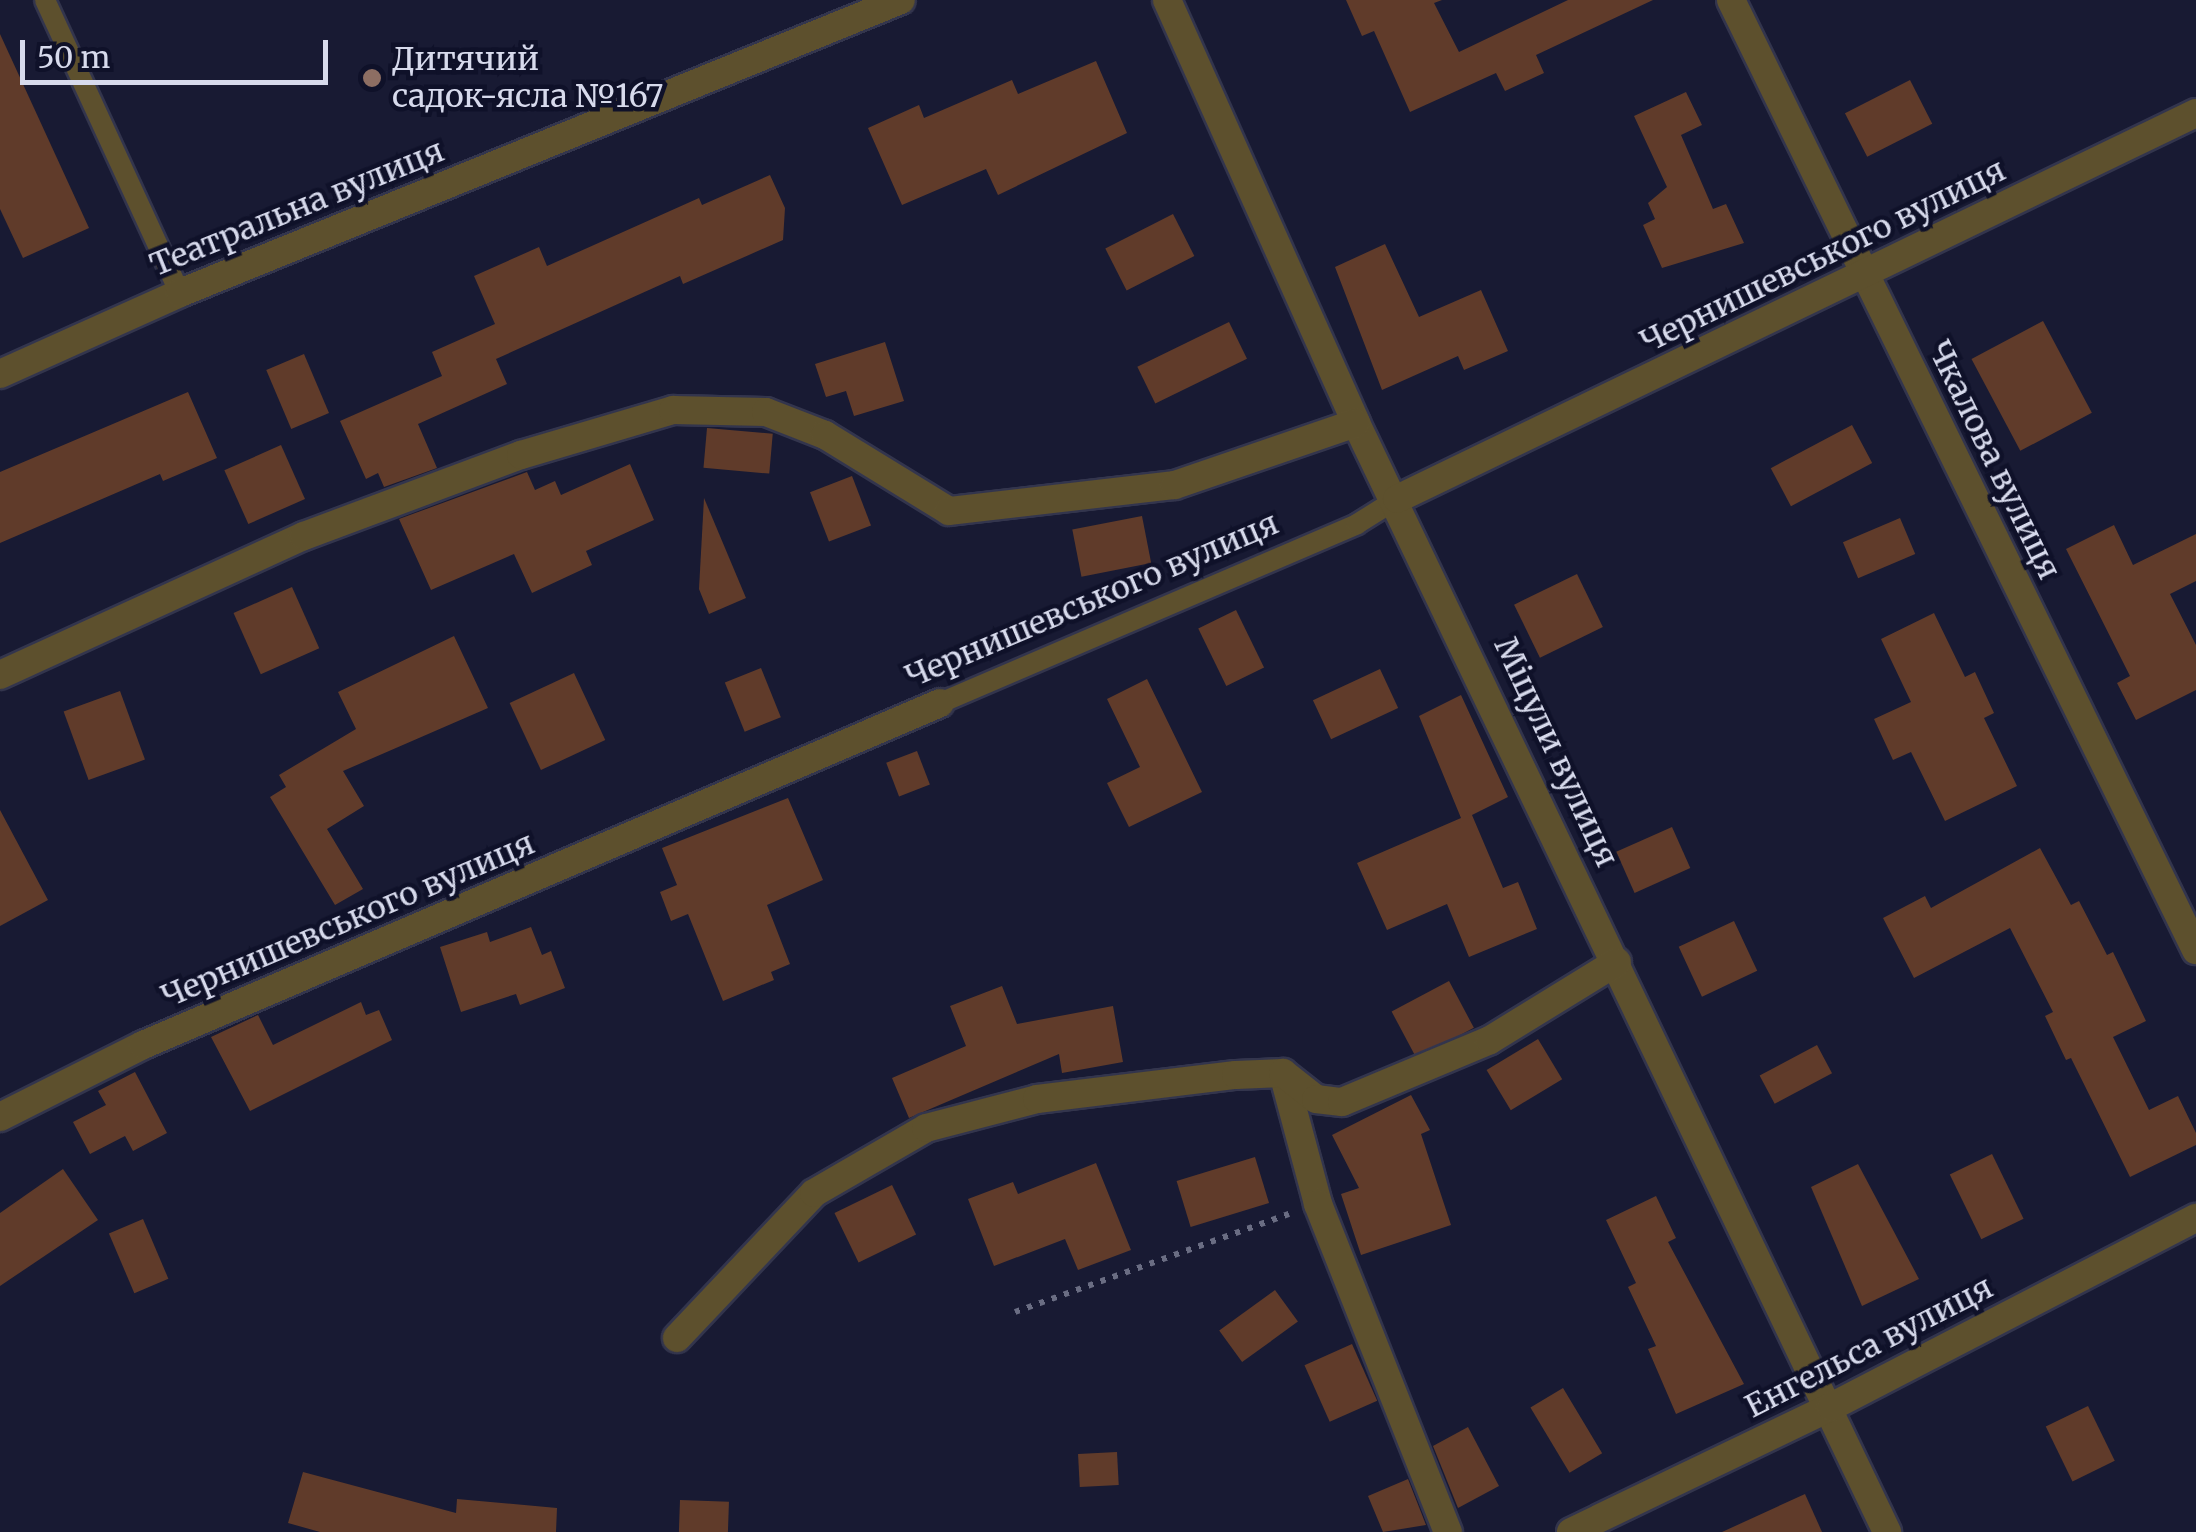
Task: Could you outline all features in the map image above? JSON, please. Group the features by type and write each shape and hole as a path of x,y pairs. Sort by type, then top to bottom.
{"street":[{"name":"Театральна вулиця","path":"0,374 180,293 901,0"},
{"name":"Міцули вулиця","path":"1167,0 1356,423 1397,499 1887,1532"},
{"name":"Чкалова вулиця","path":"1731,0 2196,950"},
{"name":"Чернишевського вулиця","path":"1397,499 2196,114"},
{"path":"0,675 304,536 521,455 673,410 766,412 825,435 949,510 1175,484 1356,423"},
{"name":"Чернишевського вулиця","path":"0,1118 143,1046 940,704"},
{"path":"677,1338 814,1193 926,1128 1037,1100 1284,1074 1316,1099 1342,1102 1490,1040 1617,962"},
{"path":"1284,1074 1318,1204 1448,1532"},
{"name":"Енгельса вулиця","path":"1570,1532 1831,1407 2196,1218"}],"lane":[{"path":"45,0 180,293"},
{"name":"Чернишевського вулиця","path":"940,704 1357,524 1397,499"}],"path":[{"path":"1015,1312 1318,1204"}],"building":[{"path":"1346,0 1442,0 1434,3 1459,52 1568,0 1653,0 1536,55 1544,73 1505,91 1496,73 1410,112 1374,31 1362,36"},
{"path":"0,34 89,228 23,258 0,209"},
{"path":"1096,61 1127,133 998,195 986,169 902,205 868,128 919,105 924,118 1012,80 1018,94"},
{"path":"1910,80 1932,124 1867,157 1845,113"},
{"path":"1686,92 1702,125 1681,135 1713,209 1726,204 1744,243 1662,268 1643,225 1655,219 1648,203 1667,187 1634,116"},
{"path":"770,175 785,208 783,240 683,284 680,276 496,359 507,384 418,424 437,468 384,487 378,473 366,479 340,421 442,376 432,352 495,324 474,276 539,247 547,266 699,198 702,205"},
{"path":"1173,214 1194,256 1127,290 1105,249"},
{"path":"1385,244 1419,317 1481,290 1508,351 1464,370 1458,356 1382,390 1335,267"},
{"path":"2043,321 2092,413 2020,451 1971,359"},
{"path":"1229,322 1247,359 1155,404 1137,367"},
{"path":"885,342 904,401 854,416 846,391 826,397 815,364"},
{"path":"304,354 329,413 291,429 266,370"},
{"path":"188,392 217,458 163,481 160,474 0,543 0,472"},
{"path":"1852,425 1872,463 1791,506 1771,468"},
{"path":"707,428 773,434 769,474 704,468"},
{"path":"281,445 305,499 248,524 224,470"},
{"path":"630,464 654,520 586,551 592,565 532,593 514,554 431,590 399,519 527,472 535,490 555,481 561,495"},
{"path":"852,476 871,525 829,542 810,492"},
{"path":"704,498 746,598 709,614 699,589"},
{"path":"1142,516 1151,563 1081,577 1072,530"},
{"path":"1900,518 1915,554 1858,578 1843,542"},
{"path":"2114,525 2133,565 2196,534 2196,581 2170,594 2196,645 2196,690 2136,720 2117,683 2130,676 2066,549"},
{"path":"1577,574 1603,627 1540,658 1514,605"},
{"path":"292,587 319,648 261,674 234,613"},
{"path":"1236,610 1264,668 1226,686 1198,628"},
{"path":"1934,613 1965,677 1975,672 1994,713 1984,718 2017,786 1945,821 1911,752 1893,760 1874,719 1911,702 1881,639"},
{"path":"454,636 488,708 343,771 364,806 327,829 363,889 335,905 270,797 286,787 279,775 356,729 338,692"},
{"path":"761,668 781,717 745,732 725,683"},
{"path":"1380,669 1398,708 1331,739 1313,700"},
{"path":"574,673 605,740 541,770 510,703"},
{"path":"1147,679 1202,792 1129,827 1107,783 1140,767 1107,699"},
{"path":"120,691 145,760 89,780 64,712"},
{"path":"1461,695 1508,797 1472,815 1503,888 1518,882 1537,929 1469,957 1447,904 1387,930 1357,863 1461,818 1419,716"},
{"path":"917,751 930,785 899,796 886,763"},
{"path":"788,798 823,880 767,905 790,964 771,972 774,980 723,1001 688,914 671,921 660,892 677,885 662,848"},
{"path":"0,810 48,900 0,926"},
{"path":"1672,827 1690,868 1635,893 1616,852"},
{"path":"2040,848 2071,905 2079,901 2107,955 2113,952 2146,1021 2113,1037 2149,1110 2178,1096 2196,1133 2196,1145 2130,1177 2071,1058 2066,1060 2045,1016 2053,1012 2010,928 1914,978 1883,918 1925,896 1931,908"},
{"path":"1734,921 1757,971 1702,997 1679,947"},
{"path":"531,927 542,955 551,951 565,988 520,1005 516,994 461,1012 440,947 487,932 490,942"},
{"path":"1449,981 1474,1028 1416,1058 1392,1012"},
{"path":"1002,986 1017,1024 1113,1006 1123,1062 1062,1073 1059,1054 909,1118 892,1078 966,1046 950,1006"},
{"path":"361,1002 366,1015 379,1010 392,1040 250,1111 211,1037 258,1015 273,1045"},
{"path":"1538,1039 1562,1079 1511,1110 1487,1070"},
{"path":"1817,1045 1832,1073 1775,1104 1760,1076"},
{"path":"135,1072 167,1133 133,1151 125,1136 90,1154 73,1122 106,1105 98,1091"},
{"path":"1411,1095 1430,1130 1421,1134 1451,1225 1361,1255 1341,1194 1359,1188 1332,1135"},
{"path":"1992,1154 2024,1219 1981,1239 1950,1175"},
{"path":"1255,1157 1269,1203 1191,1227 1177,1181"},
{"path":"1096,1163 1131,1250 1078,1270 1065,1239 994,1266 968,1199 1013,1182 1018,1194"},
{"path":"1858,1164 1919,1279 1862,1306 1811,1187"},
{"path":"63,1169 98,1220 0,1286 0,1213"},
{"path":"892,1185 916,1234 859,1262 834,1213"},
{"path":"1656,1196 1676,1238 1668,1242 1744,1384 1676,1414 1648,1349 1656,1346 1628,1287 1636,1283 1606,1220"},
{"path":"143,1219 168,1279 134,1293 109,1233"},
{"path":"1275,1290 1298,1322 1242,1362 1219,1331"},
{"path":"1352,1344 1377,1401 1330,1422 1304,1365"},
{"path":"1563,1388 1602,1453 1570,1473 1530,1408"},
{"path":"2088,1406 2115,1461 2072,1481 2046,1427"},
{"path":"1468,1427 1499,1486 1458,1508 1433,1446"},
{"path":"1117,1452 1119,1485 1080,1487 1078,1454"},
{"path":"303,1472 456,1513 457,1499 557,1508 556,1532 320,1532 288,1523"},
{"path":"1408,1479 1426,1525 1383,1532 1368,1496"},
{"path":"1805,1494 1822,1532 1722,1532"},
{"path":"680,1500 729,1502 728,1532 679,1532"}],"place":[{"name":"Дитячий садок-ясла №167","path":"372,78"}]}
